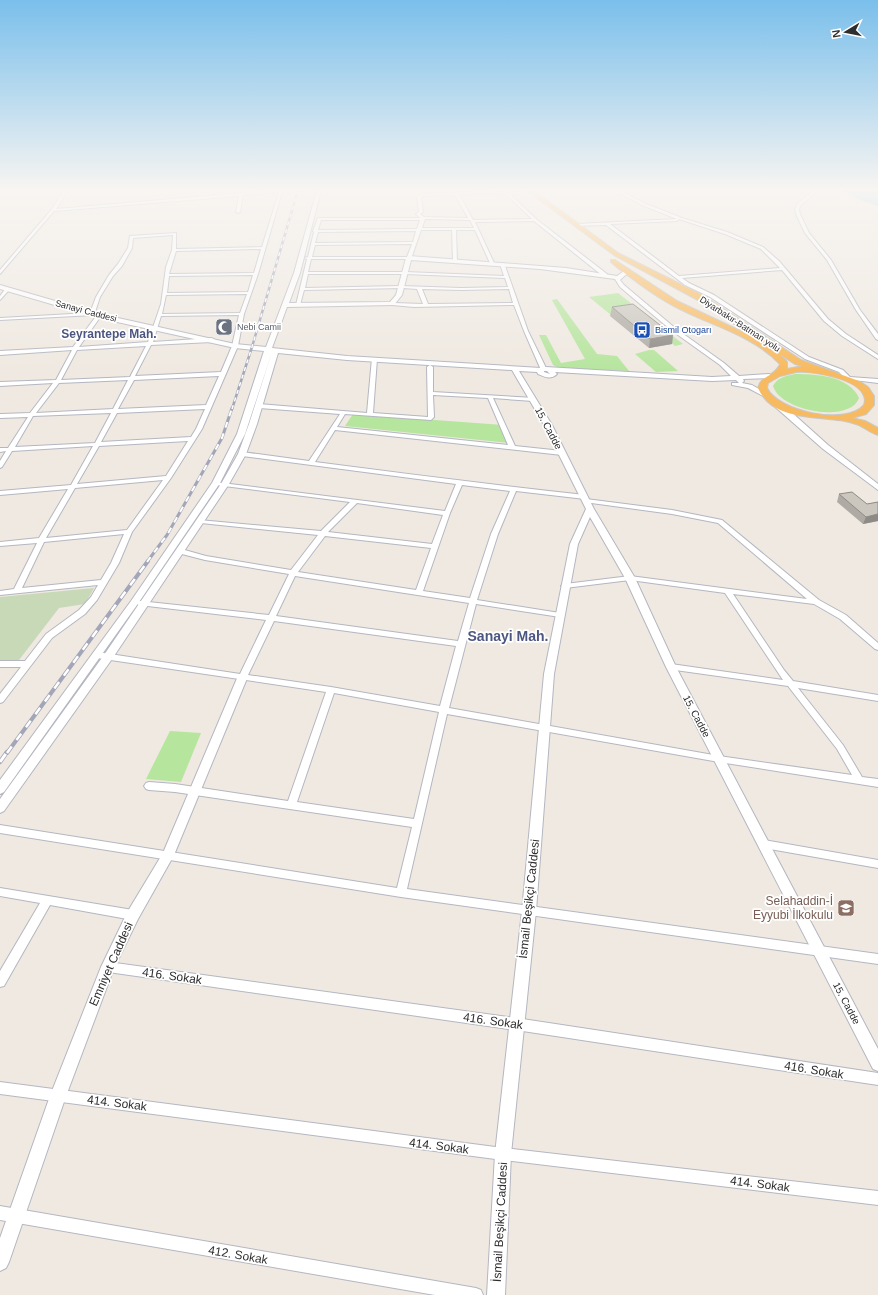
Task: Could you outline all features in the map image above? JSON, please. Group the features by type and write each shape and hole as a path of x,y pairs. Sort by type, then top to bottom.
{"highway":[{"name":"Diyarbakır-Batman yolu","path":"600,250 662,295 686,309 766,348 781,359 784,364 783,368 779,372"},
{"name":"Diyarbakır-Batman yolu","path":"611,250 622,258 726,313 798,362 834,374"},
{"path":"662,295 676,300 690,298 689,294 679,287"},
{"path":"878,422 869,413 870,398 867,391 848,378 804,369 779,372 769,376 764,381 763,388 767,396 776,403 804,414 838,417 862,423 878,432"},
{"path":"838,417 852,415 863,411 869,405"}],"street":[{"path":"0,273 19,250"},
{"path":"0,466 12,449 32,414 58,381 95,315 98,297 111,275 120,265 129,250"},
{"path":"17,591 41,541 97,445 134,377 150,343 156,328 165,294 167,275 174,250"},
{"path":"0,700 49,636 82,612 94,598 115,563 129,532 168,478 192,439 209,407 236,346 242,314 263,250"},
{"path":"298,305 305,272 306,250"},
{"path":"0,808 108,657 201,521 221,483 241,434 270,354 284,305 309,250"},
{"path":"394,304 399,295 412,250"},
{"path":"455,250 455,261"},
{"path":"486,250 492,263"},
{"path":"574,250 605,275"},
{"path":"644,250 680,277 687,284 712,296 807,358 841,371 848,378 878,381"},
{"path":"764,250 826,320 844,335 878,357"},
{"path":"821,250 829,260 858,310 878,338"},
{"path":"305,258 409,258 492,263 605,275 618,278"},
{"path":"502,264 516,304 546,372"},
{"path":"680,277 781,268"},
{"path":"618,278 627,271"},
{"path":"305,272 405,273 507,277"},
{"path":"167,275 256,274"},
{"path":"618,278 617,280 622,286 667,324 739,379 744,385"},
{"name":"Sanayi Caddesi","path":"0,287 95,315 270,354 374,361"},
{"path":"419,288 426,305"},
{"path":"302,289 511,288"},
{"path":"0,299 8,289"},
{"path":"165,294 249,293"},
{"path":"284,305 516,304"},
{"path":"159,315 242,314"},
{"path":"0,319 95,315"},
{"path":"0,352 212,340"},
{"path":"0,789 242,454 259,406 270,354"},
{"path":"374,361 430,367 697,379 739,379 769,376"},
{"path":"374,361 516,371"},
{"path":"370,414 374,361"},
{"path":"259,406 429,419 431,417 430,367"},
{"name":"15. Cadde","path":"516,371 533,399 587,502 630,578 671,667 878,1064"},
{"path":"546,372 744,385 757,389 767,396"},
{"path":"0,384 223,374"},
{"path":"867,391 872,384 878,381"},
{"path":"430,393 533,399"},
{"path":"490,397 512,447"},
{"path":"776,403 807,432 878,488"},
{"path":"0,416 209,407"},
{"path":"311,463 344,412"},
{"path":"804,414 802,418 816,432 878,480"},
{"path":"334,428 562,453"},
{"path":"0,450 192,439"},
{"path":"242,454 460,483 514,488 587,502 672,512 720,521 816,602 843,617 878,646"},
{"path":"0,494 168,478"},
{"path":"221,483 447,513"},
{"path":"419,592 447,513 460,483"},
{"path":"401,893 443,711 472,601 492,539 514,488"},
{"path":"243,676 293,573 323,533 355,501"},
{"name":"İsmail Beşikçi Caddesi","path":"496,1295 503,1154 529,912 549,674 574,544 587,502"},
{"path":"201,521 323,533 436,547"},
{"path":"0,544 129,532"},
{"path":"180,551 205,558 293,573 560,615"},
{"path":"565,586 630,578 816,602"},
{"path":"0,593 103,582"},
{"path":"727,590 782,672 840,747 859,780"},
{"path":"134,603 271,618 461,644"},
{"path":"97,655 332,690 719,759 878,783"},
{"path":"0,664 27,664"},
{"path":"671,667 878,698"},
{"name":"Emniyet Caddesi","path":"0,1262 58,1096 108,967 133,914 168,855 243,676"},
{"path":"291,806 332,690"},
{"path":"149,786 195,791 418,824"},
{"path":"0,829 529,912 878,959"},
{"path":"764,844 878,864"},
{"path":"0,892 133,914"},
{"path":"0,982 47,900"},
{"name":"416. Sokak","path":"108,967 516,1024 878,1079"},
{"name":"414. Sokak","path":"0,1088 503,1154 878,1198"},
{"name":"412. Sokak","path":"0,1213 476,1295"}],"green space":[{"path":"618,293 683,344 675,346 658,331 611,315 589,297"},
{"path":"557,299 597,354 617,356 629,371 559,368 553,365 539,335 546,335 561,363 585,359 552,300"},
{"path":"654,350 678,371 656,372 635,354"},
{"path":"795,374 822,376 840,381 848,385 859,398 853,406 843,411 815,411 801,408 778,395 773,386 785,376"},
{"path":"353,414 503,425 509,443 345,426"},
{"path":"94,588 85,604 59,608 19,660 0,661 0,597"},
{"path":"170,731 201,733 181,782 146,779"}],"building":[{"path":"633,304 673,335 650,339 612,307"},
{"path":"852,492 867,504 878,502 878,514 866,517 839,494"}],"railway":[{"path":"232,409 280,250"},
{"path":"147,562 167,535 222,438 232,408"},
{"path":"7,753 148,561"},
{"path":"0,762 7,752"}],"place":[{"name":"Nebi Camii","path":"224,327"},
{"name":"Bismil Otogarı","path":"642,330"},
{"name":"Selahaddin-İ Eyyubi İlkokulu","path":"846,908"}],"district":[{"name":"Seyrantepe Mah.","path":"109,334"},
{"name":"Sanayi Mah.","path":"508,636"}]}
